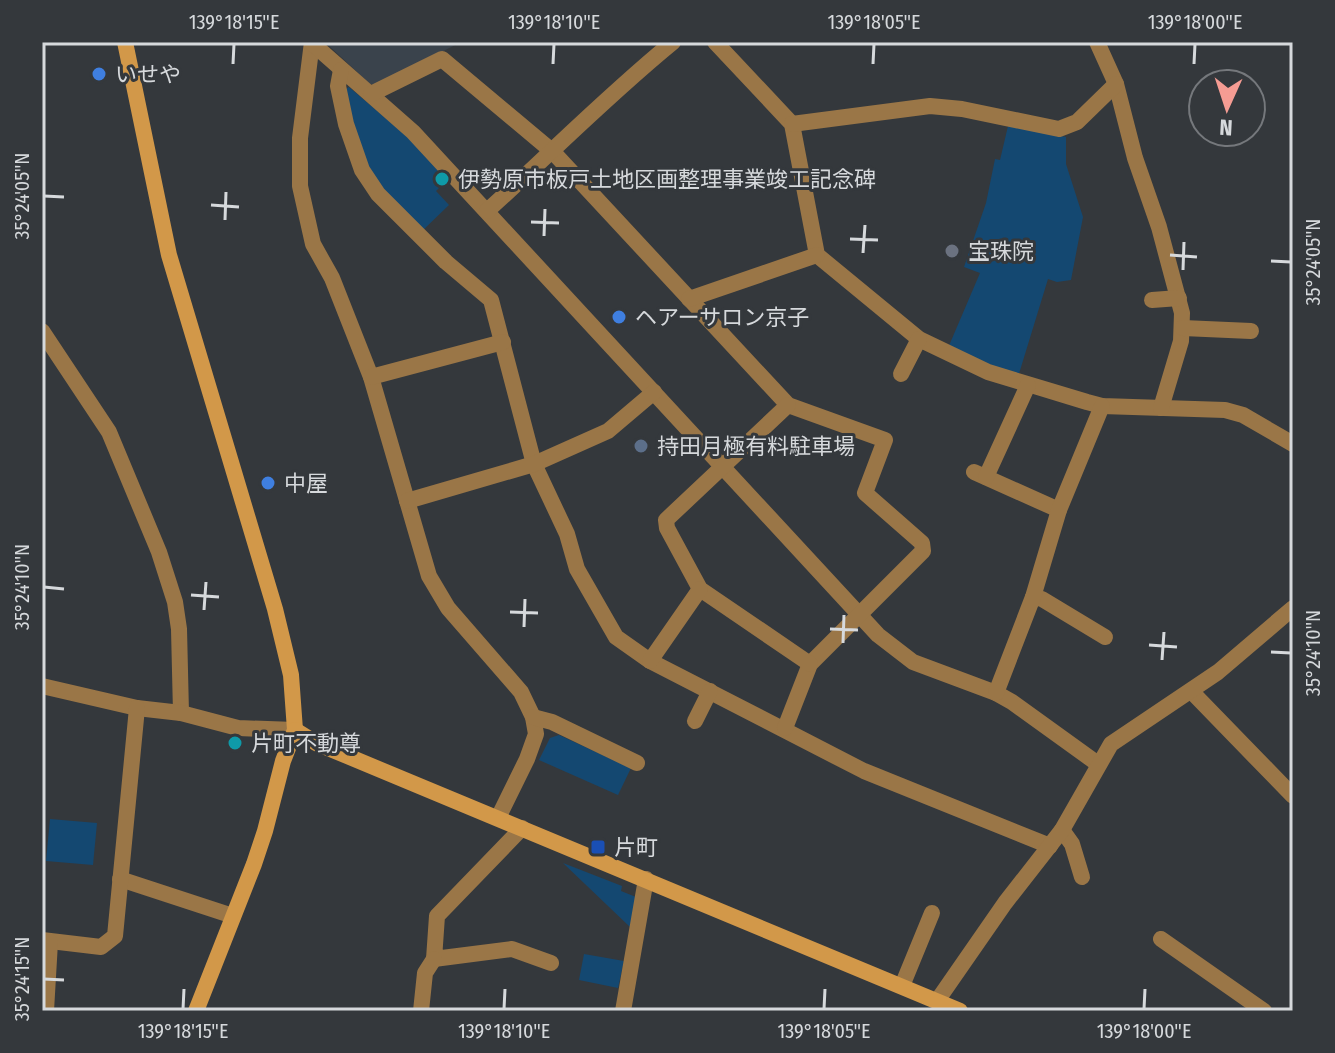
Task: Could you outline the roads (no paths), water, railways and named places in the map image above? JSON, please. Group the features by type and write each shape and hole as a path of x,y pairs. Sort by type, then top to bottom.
{"street":[{"path":"125,42 169,255 275,609 291,675 295,730 283,761 265,831 196,1011"},
{"path":"487,211 553,152 621,84 673,42"},
{"path":"715,42 792,124 817,255 919,339 988,372 1102,406 1225,410 1243,415 1293,444"},
{"path":"1097,42 1116,84 1135,158 1179,298 1183,328 1161,408"},
{"path":"312,43 302,106 300,186 313,244 332,278 371,377 429,576 448,608 521,692 533,717 536,734 498,818"},
{"path":"312,43 413,132 860,616 898,653 913,662 996,693 1098,764"},
{"path":"371,94 442,59 553,152 788,405 885,440 865,493 922,543 923,551 810,664 785,728"},
{"path":"341,70 338,86 340,102 362,170 378,194 446,262 491,300 534,464 567,534 577,569 616,637 650,661 880,779 1050,846"},
{"path":"792,124 930,106 962,109 1059,129 1077,122 1116,84"},
{"path":"689,299 817,255"},
{"path":"1152,300 1179,298"},
{"path":"1183,328 1251,331"},
{"path":"42,331 109,432 159,552 175,602 179,629 181,713"},
{"path":"901,374 919,339"},
{"path":"371,377 503,342"},
{"path":"1028,385 980,474 1059,510"},
{"path":"407,501 534,464 608,431 654,392"},
{"path":"788,405 666,520 667,528 700,589 810,664"},
{"path":"996,693 1033,597 1059,510 1102,406"},
{"path":"650,661 700,589"},
{"path":"1033,597 1042,599 1105,637"},
{"path":"937,1001 1005,903 1062,830 1111,744 1218,672 1293,608"},
{"path":"42,686 137,708 181,713 238,728 295,730 316,743 960,1011"},
{"path":"695,721 710,691"},
{"path":"1191,691 1293,796"},
{"path":"46,1011 46,941 101,947 115,936 137,708"},
{"path":"533,717 552,722 637,763"},
{"path":"421,1011 425,973 434,959 437,916 522,828"},
{"path":"1062,830 1072,844 1082,877"},
{"path":"120,879 233,916"},
{"path":"623,1011 646,879"},
{"path":"902,986 932,913"},
{"path":"1161,939 1264,1011"},
{"path":"434,959 512,949 551,963"}],"place":[{"name":"いせや","path":"99,74"},
{"name":"伊勢原市板戸土地区画整理事業竣工記念碑","path":"442,179"},
{"name":"宝珠院","path":"952,251"},
{"name":"ヘアーサロン京子","path":"619,317"},
{"name":"持田月極有料駐車場","path":"641,446"},
{"name":"中屋","path":"268,483"},
{"name":"片町不動尊","path":"235,743"},
{"name":"片町","path":"598,847"}]}
